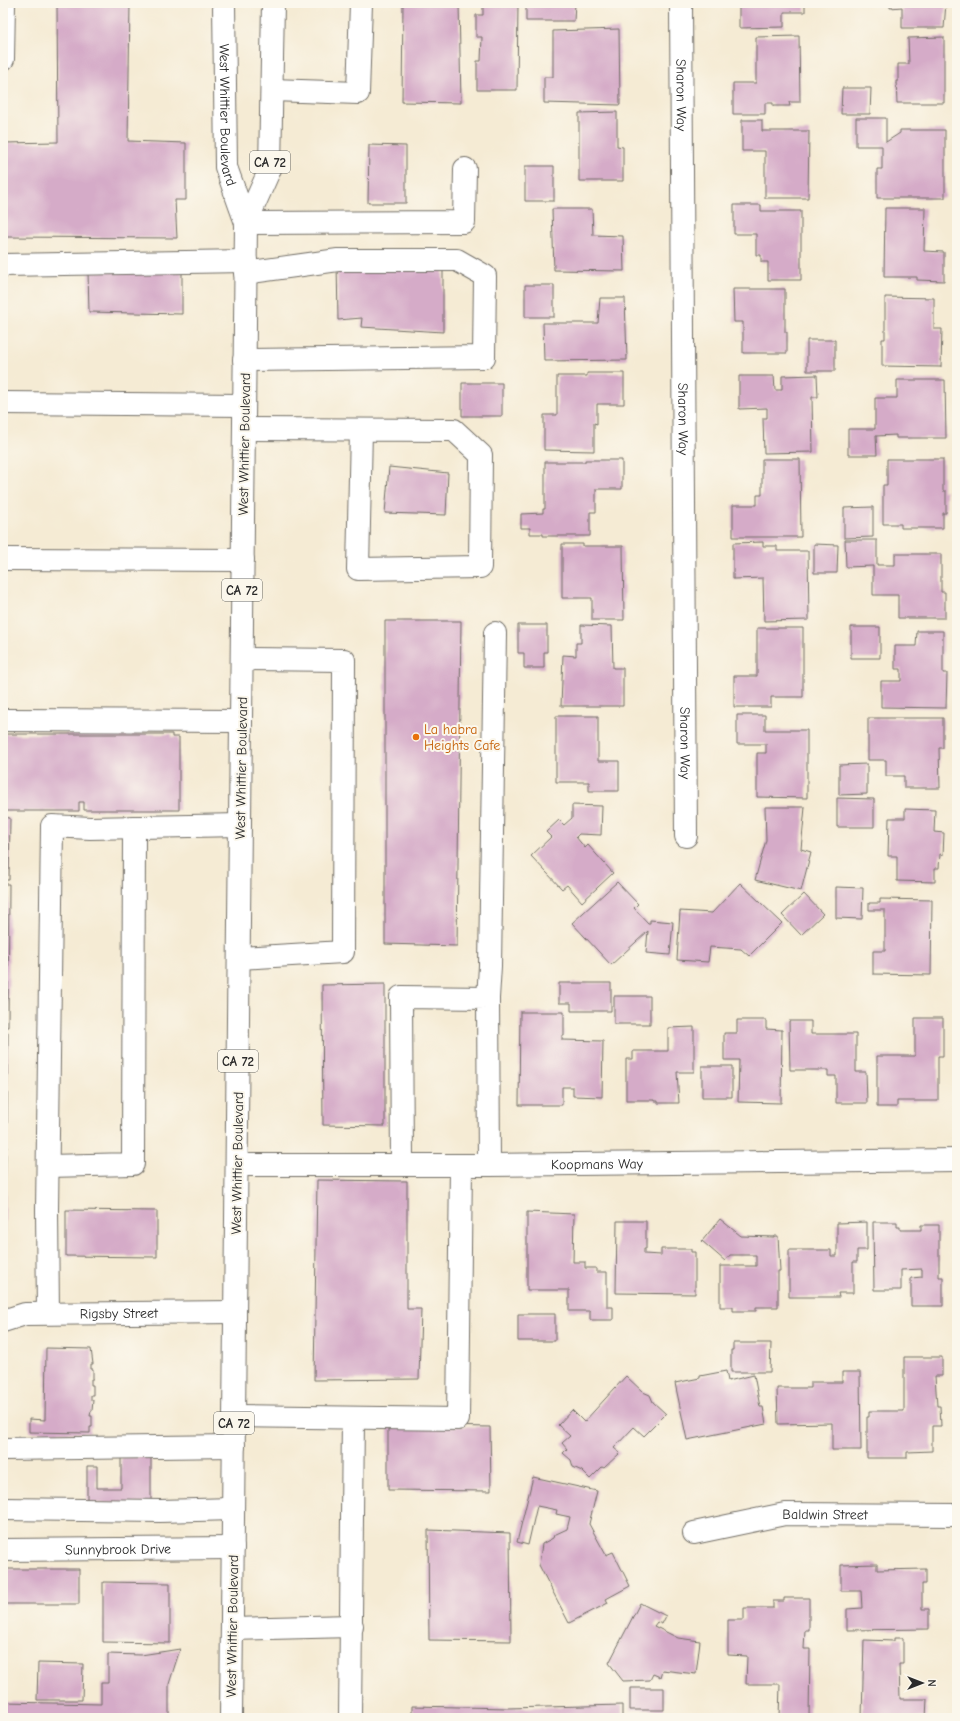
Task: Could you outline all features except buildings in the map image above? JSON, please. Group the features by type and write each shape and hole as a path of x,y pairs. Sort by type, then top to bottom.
{"street":[{"path":"3,59 4,3"},
{"name":"West Whittier Boulevard","path":"224,3 226,167 246,223 235,1312"},
{"name":"West Whittier Boulevard","path":"246,223 270,168 273,3"},
{"path":"272,90 358,93 361,3"},
{"name":"Sharon Way","path":"681,3 686,836"},
{"path":"246,223 464,222 465,168"},
{"path":"3,265 246,267 338,260 457,260 485,276 484,357 244,360"},
{"path":"3,403 244,405"},
{"path":"244,429 454,430 481,455 480,567 358,569 361,430"},
{"path":"3,559 243,560"},
{"path":"489,1165 488,998 490,966 495,633"},
{"path":"239,958 343,952 344,660 242,659"},
{"path":"3,720 241,721"},
{"path":"48,1313 48,1166 52,826 90,828 240,825"},
{"path":"48,1166 132,1164 134,827"},
{"path":"402,1165 401,996 488,998"},
{"name":"Koopmans Way","path":"237,1165 489,1165 957,1160"},
{"path":"234,1416 458,1419 461,1165"},
{"name":"Rigsby Street","path":"3,1321 25,1314 48,1313 235,1312"},
{"name":"CA 72","path":"233,1541 235,1312"},
{"path":"350,1718 353,1418"},
{"path":"3,1449 234,1446"},
{"path":"3,1509 160,1511 233,1509"},
{"name":"Baldwin Street","path":"694,1533 785,1514 957,1515"},
{"name":"West Whittier Boulevard","path":"231,1718 233,1541"},
{"name":"Sunnybrook Drive","path":"3,1550 233,1541"},
{"path":"232,1629 352,1626"}],"place":[{"name":"La habra Heights Cafe","path":"416,737"}]}
